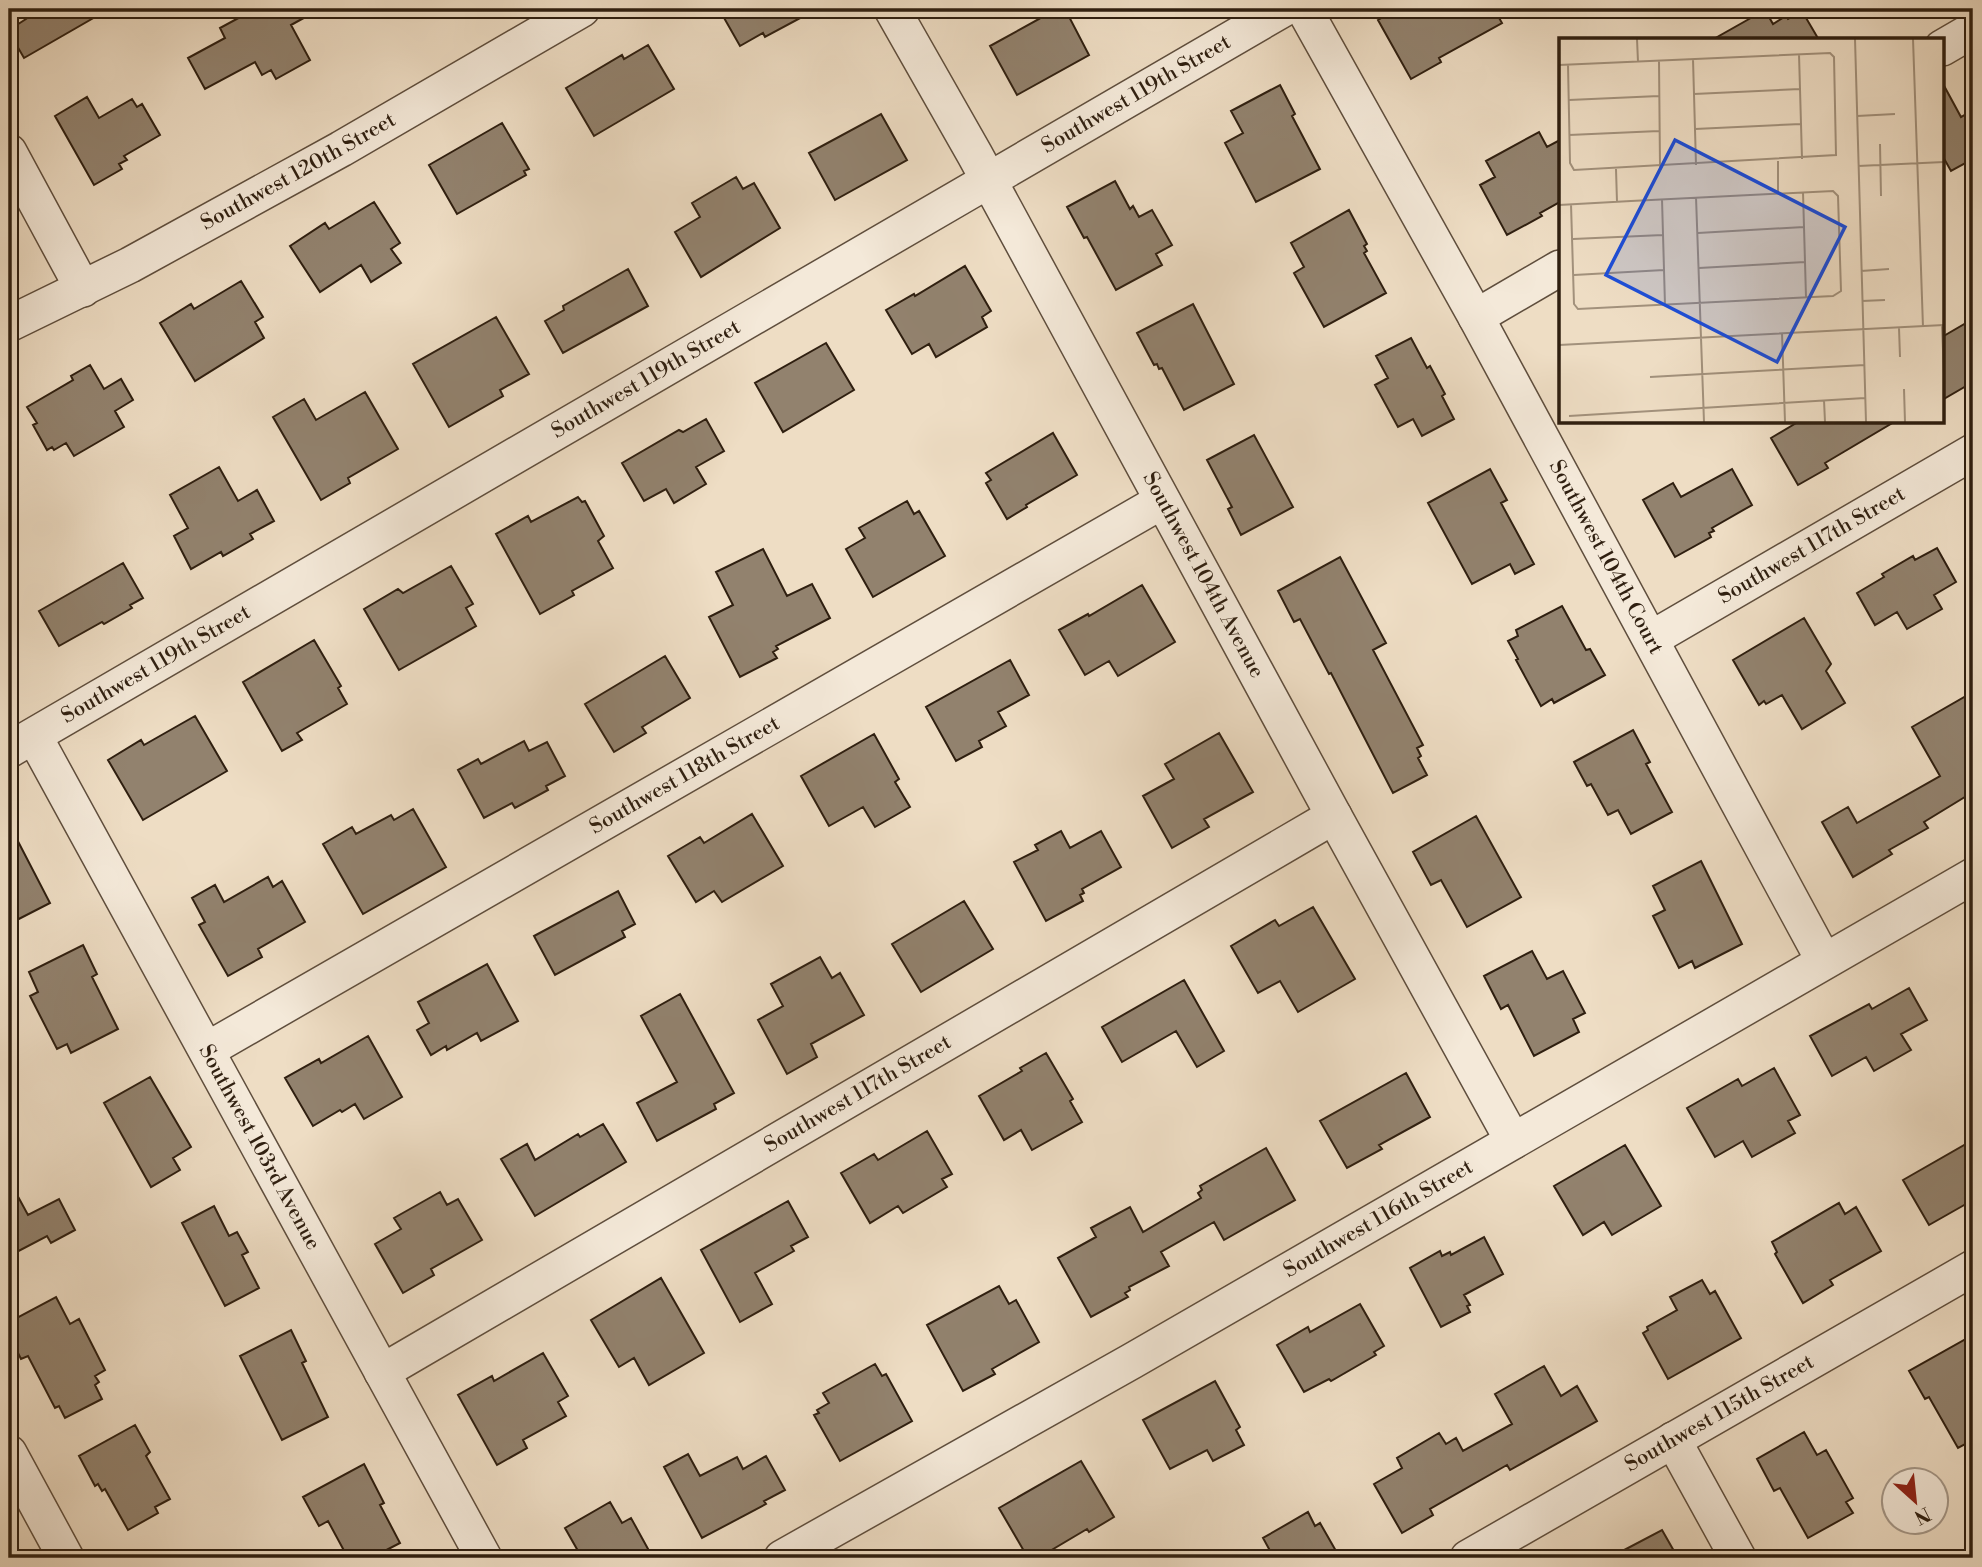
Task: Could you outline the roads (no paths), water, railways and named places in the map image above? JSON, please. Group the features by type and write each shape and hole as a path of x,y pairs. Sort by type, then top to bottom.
{"street":[{"name":"Southwest 120th Street","path":"9,324 130,265 341,149 582,9"},
{"name":"Southwest 104th Avenue","path":"892,9 988,179 1513,1141"},
{"name":"Southwest 119th Street","path":"21,743 1283,9"},
{"name":"Southwest 104th Court","path":"1304,9 1476,317 1824,961"},
{"path":"1944,47 1973,30"},
{"path":"9,152 83,289"},
{"path":"1476,317 1559,269"},
{"name":"Southwest 117th Street","path":"1651,639 1973,452"},
{"name":"Southwest 118th Street","path":"207,1050 1162,501"},
{"name":"Southwest 103rd Avenue","path":"21,743 207,1050 484,1558"},
{"name":"Southwest 117th Street","path":"382,1372 1334,817"},
{"name":"Southwest 116th Street","path":"782,1558 1144,1354 1973,876"},
{"name":"Southwest 115th Street","path":"1468,1558 1973,1268"},
{"path":"1673,1440 1738,1558"},
{"path":"9,1454 66,1558"}]}
